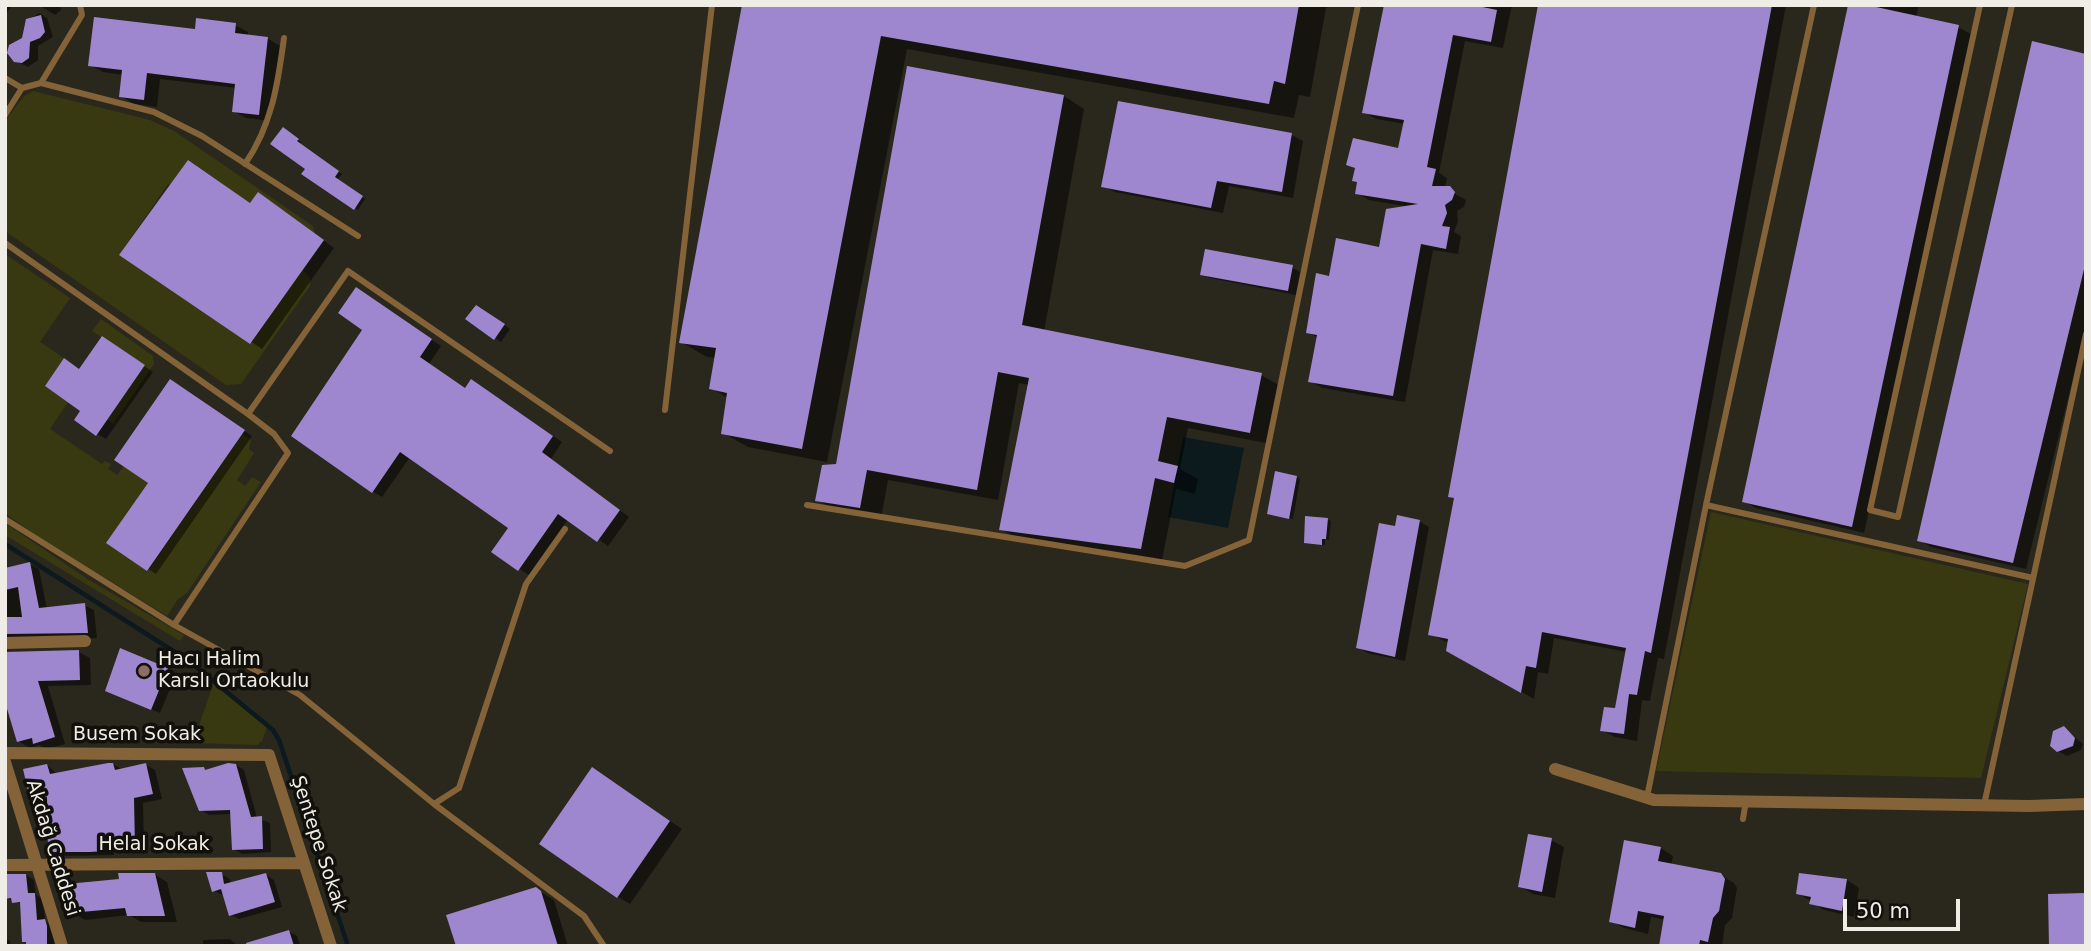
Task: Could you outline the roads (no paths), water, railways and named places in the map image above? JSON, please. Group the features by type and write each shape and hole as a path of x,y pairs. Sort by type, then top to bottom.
{"street":[{"path":"5,643 85,641"},
{"name":"Busem Sokak","path":"5,753 269,755"},
{"name":"Şentepe Sokak","path":"269,755 331,946"},
{"name":"Akdağ Caddesi","path":"5,762 62,946"},
{"path":"1555,769 1647,797 1984,805 2086,804"},
{"name":"Helal Sokak","path":"5,865 304,863"}],"lane":[{"path":"41,83 82,15 80,5"},
{"path":"665,410 712,5"},
{"path":"807,505 1185,566 1249,540 1358,5"},
{"path":"1647,797 1706,505 1814,5"},
{"path":"1980,5 1870,510 1898,517 2012,5"},
{"path":"245,164 258,146 276,98 284,38"},
{"path":"5,78 22,88"},
{"path":"5,115 22,88 41,83 154,112 202,136 358,236"},
{"path":"5,243 248,414 274,434 288,453 174,625"},
{"path":"248,414 348,271 610,451"},
{"path":"1984,805 2086,334"},
{"path":"1706,505 2033,578"},
{"path":"5,519 174,625 300,695 434,804 584,916 604,946"},
{"path":"434,804 459,788 526,584 565,529"},
{"path":"1743,819 1746,801"}],"waterway":[{"path":"5,544 189,661 273,730 279,740 348,946"}],"place":[{"name":"Hacı Halim Karslı Ortaokulu","path":"144,671"}]}
